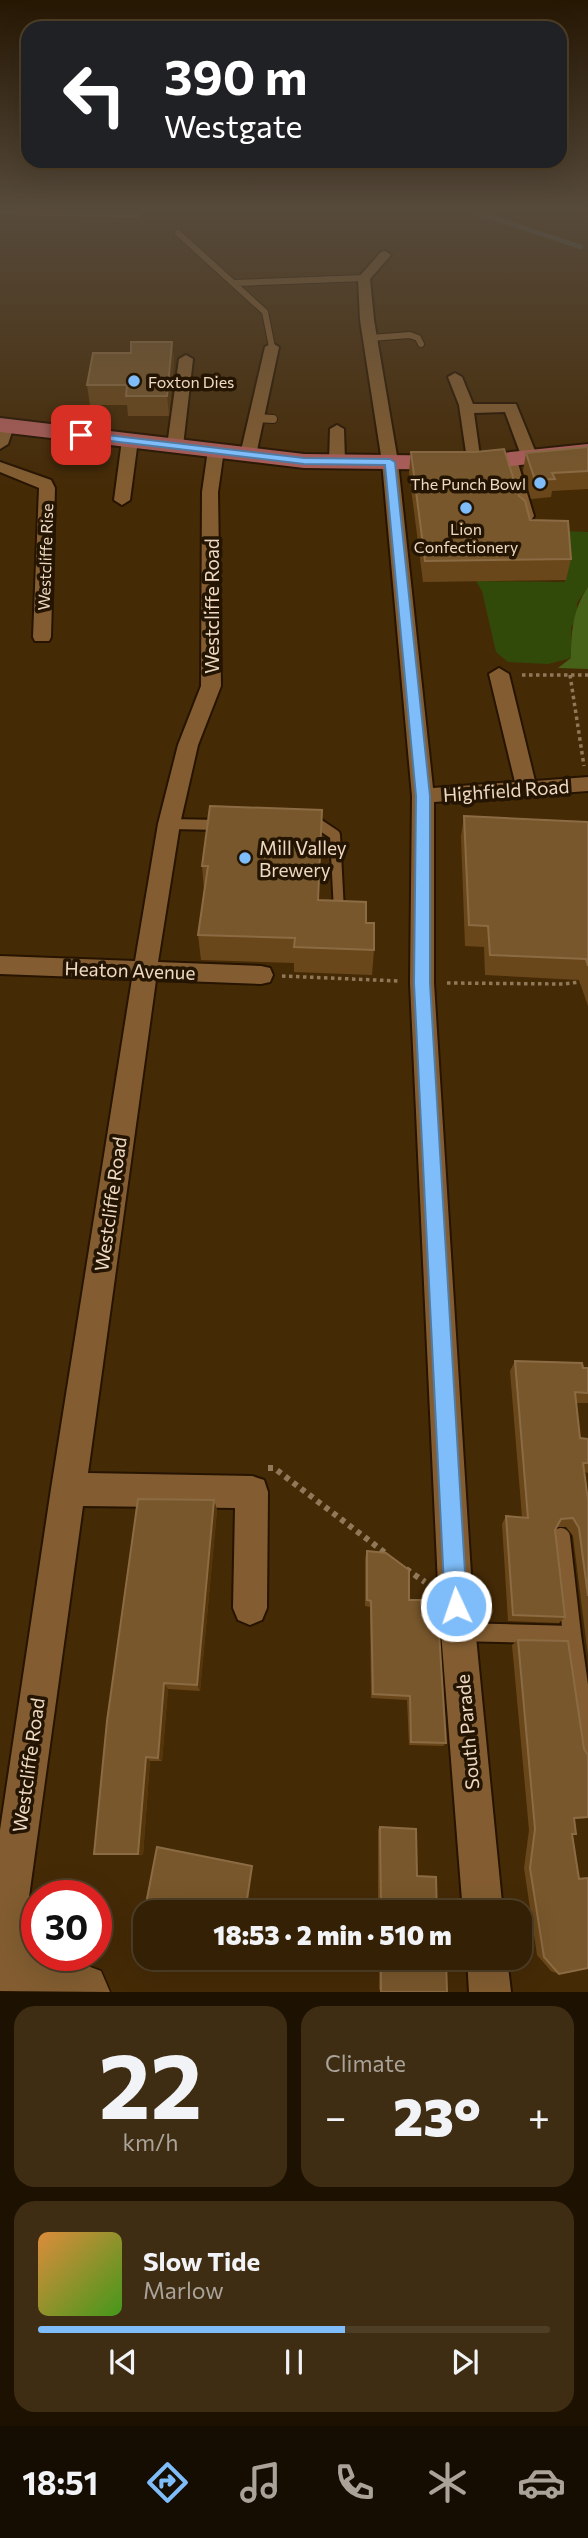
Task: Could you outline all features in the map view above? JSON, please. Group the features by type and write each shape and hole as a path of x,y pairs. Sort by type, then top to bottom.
{"main road":[{"path":"2,431 130,440 248,455 337,461 473,463 588,451"},
{"path":"0,1962 80,1992"}],"street":[{"name":"South Parade","path":"366,300 390,462 423,796 422,983 458,1632 482,1900"},
{"path":"248,455 272,347"},
{"path":"175,446 186,359"},
{"path":"455,377 466,409 473,463"},
{"path":"466,409 511,407 526,516"},
{"path":"337,429 337,461"},
{"path":"121,500 130,440"},
{"name":"Westcliffe Road","path":"0,1962 67,1489 169,824 188,745 211,686 210,492 216,450"},
{"name":"Westcliffe Rise","path":"0,467 39,479 47,488 42,637"},
{"path":"499,674 527,789"},
{"name":"Highfield Road","path":"423,796 587,785"},
{"name":"Heaton Avenue","path":"0,965 261,975"},
{"path":"67,1489 252,1492 250,1608"},
{"path":"488,1970 490,1992"}],"lane":[{"path":"252,300 265,312 272,347"},
{"path":"370,338 410,335 418,338 421,344"},
{"path":"256,418 273,419"},
{"path":"169,824 238,825"},
{"path":"293,825 320,825 335,835 339,911"},
{"path":"561,1537 588,1750"},
{"path":"458,1632 572,1635"}],"path":[{"path":"499,674 588,675"},
{"path":"570,675 587,785"},
{"path":"261,975 422,983 563,984 588,981"}],"green space":[{"path":"564,531 588,532 588,587 577,603 577,618 571,627 571,658 548,664 508,662 496,652 482,591 476,581 565,582"},
{"path":"588,587 588,669 558,668 571,658 574,621"}],"building":[{"path":"131,342 172,342 167,396 126,396 127,385 87,385 93,353 131,353"},
{"path":"588,447 588,471 552,473 555,479 535,480 526,453"},
{"name":"Lion Confectionery","path":"504,449 530,520 568,521 571,559 425,561 411,452"},
{"path":"210,806 322,810 318,900 366,902 366,923 374,923 374,950 294,947 295,938 198,935 208,866 202,866"},
{"path":"464,816 588,822 588,966 586,959 490,955 488,926 469,925"},
{"path":"515,1361 582,1363 583,1368 588,1368 588,1393 575,1392 580,1438 588,1439 588,1463 583,1463 588,1500 588,1596 579,1528 573,1518 561,1519 555,1530 565,1617 513,1615 506,1516 528,1518"},
{"path":"138,1499 214,1500 197,1685 164,1683 158,1758 146,1757 138,1854 94,1854 107,1721"},
{"path":"367,1551 386,1553 409,1570 409,1600 437,1600 446,1743 411,1742 410,1696 373,1694"},
{"path":"518,1640 568,1641 584,1749 588,1755 588,1817 574,1818 576,1834 572,1834 579,1879 588,1878 588,1968 559,1974 544,1957 530,1868 535,1829"},
{"path":"380,1827 416,1829 417,1876 436,1877 437,1900 381,1900"},
{"path":"157,1847 252,1866 247,1900 147,1900"},
{"path":"381,1970 446,1970 447,1992 381,1992"}],"place":[{"name":"Foxton Dies","path":"134,381"},
{"name":"The Punch Bowl","path":"540,483"},
{"name":"Lion Confectionery","path":"466,508"},
{"name":"Mill Valley Brewery","path":"245,858"}],"route":[{"path":"81,435 304,461 390,462 423,796 422,983 456,1606"}]}
